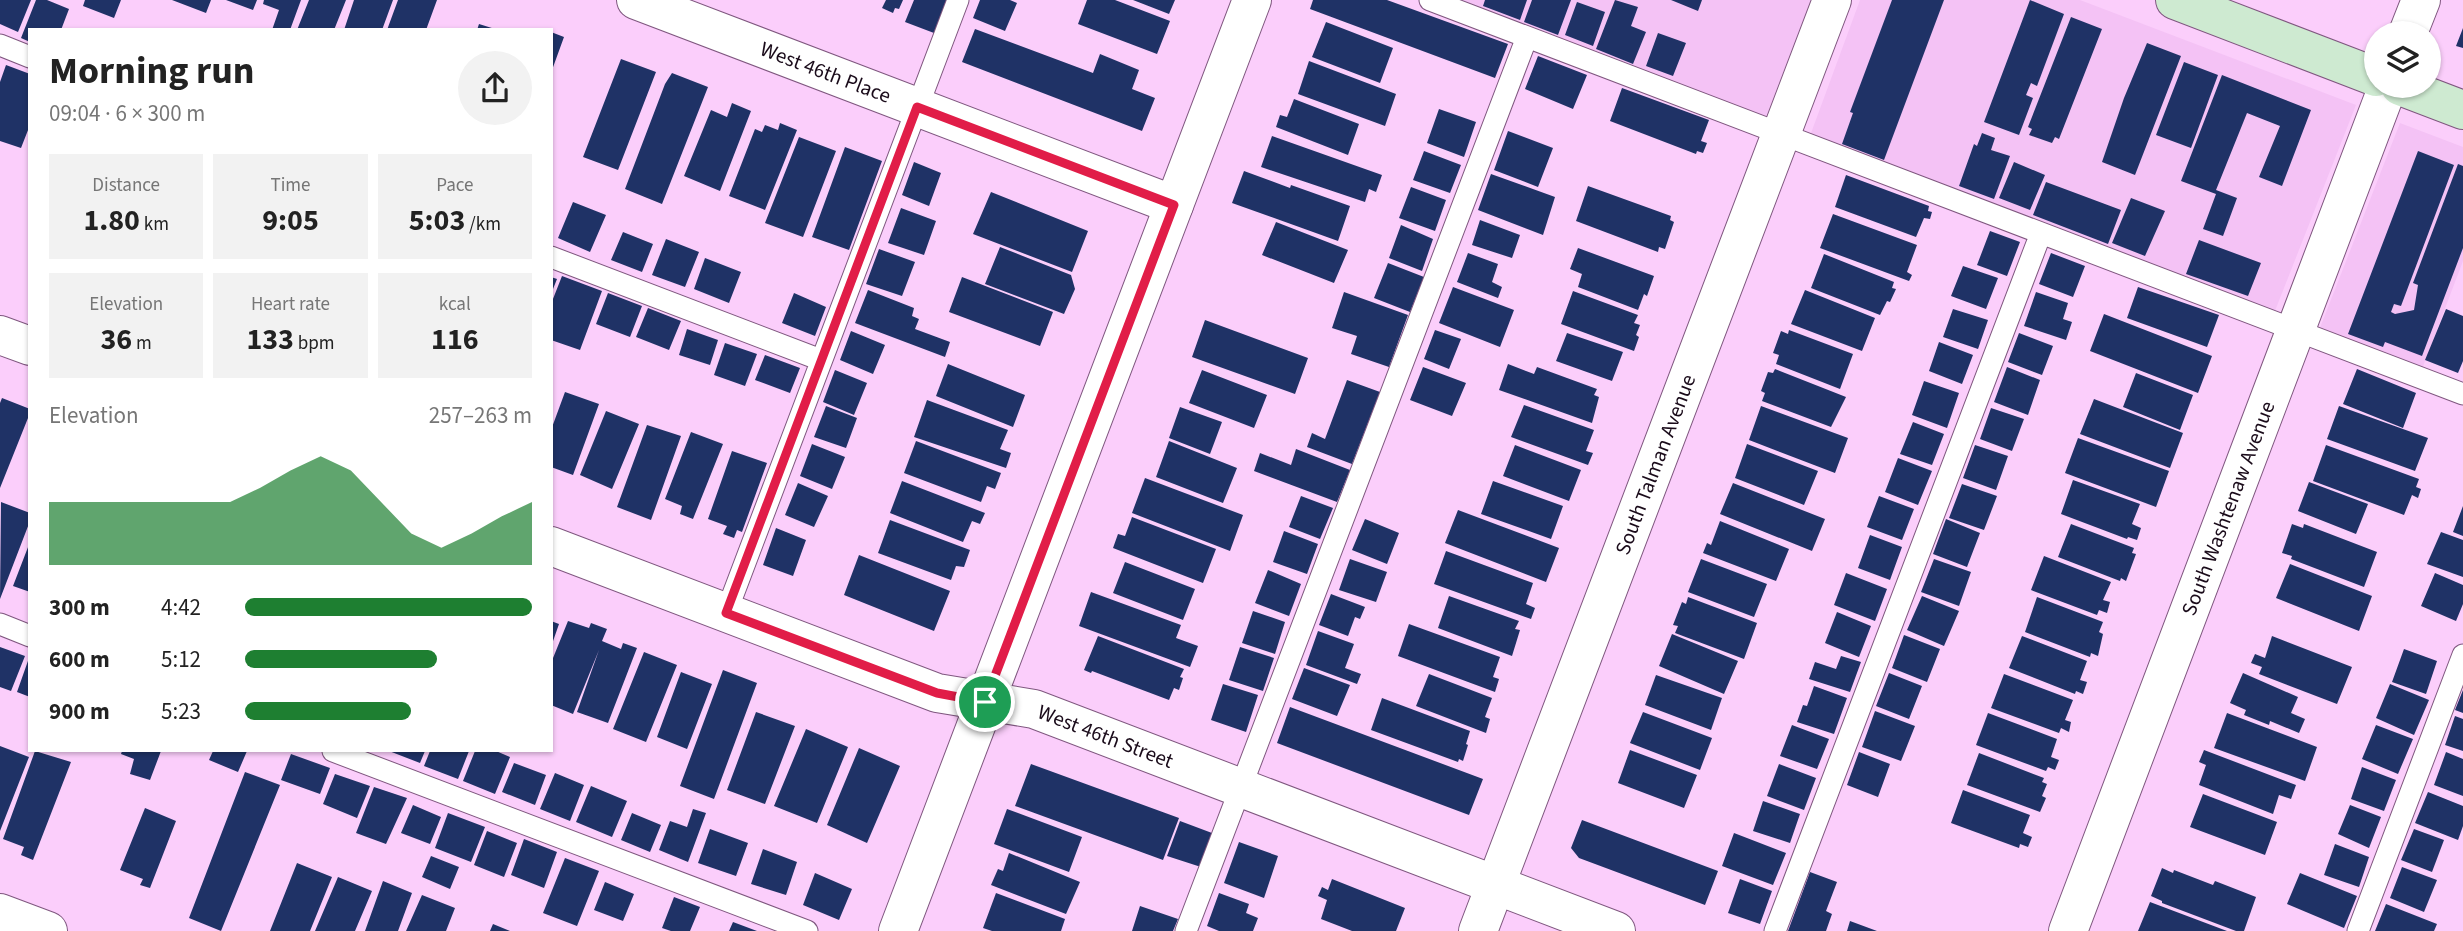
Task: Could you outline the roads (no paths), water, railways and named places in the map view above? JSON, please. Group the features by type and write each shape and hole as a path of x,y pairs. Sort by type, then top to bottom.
{"main road":[{"path":"2175,0 2364,72"},
{"path":"2432,98 2463,110"}],"street":[{"name":"West 46th Place","path":"636,0 1174,205"},
{"path":"898,931 1252,0"},
{"name":"South Talman Avenue","path":"1478,931 1832,0"},
{"path":"2413,21 2421,0"},
{"name":"South Washtenaw Avenue","path":"2068,931 2383,98"},
{"path":"0,335 28,345"},
{"name":"West 46th Street","path":"553,547 937,693 1034,709 1616,931"},
{"path":"0,913 48,931"}],"lane":[{"path":"726,613 958,0"},
{"path":"1430,0 2463,394"},
{"path":"1186,931 1527,37"},
{"path":"0,45 28,56"},
{"path":"1775,931 2041,233"},
{"path":"553,258 821,360"},
{"path":"0,624 28,635"},
{"path":"2358,931 2463,655"},
{"path":"336,752 807,931"}]}
